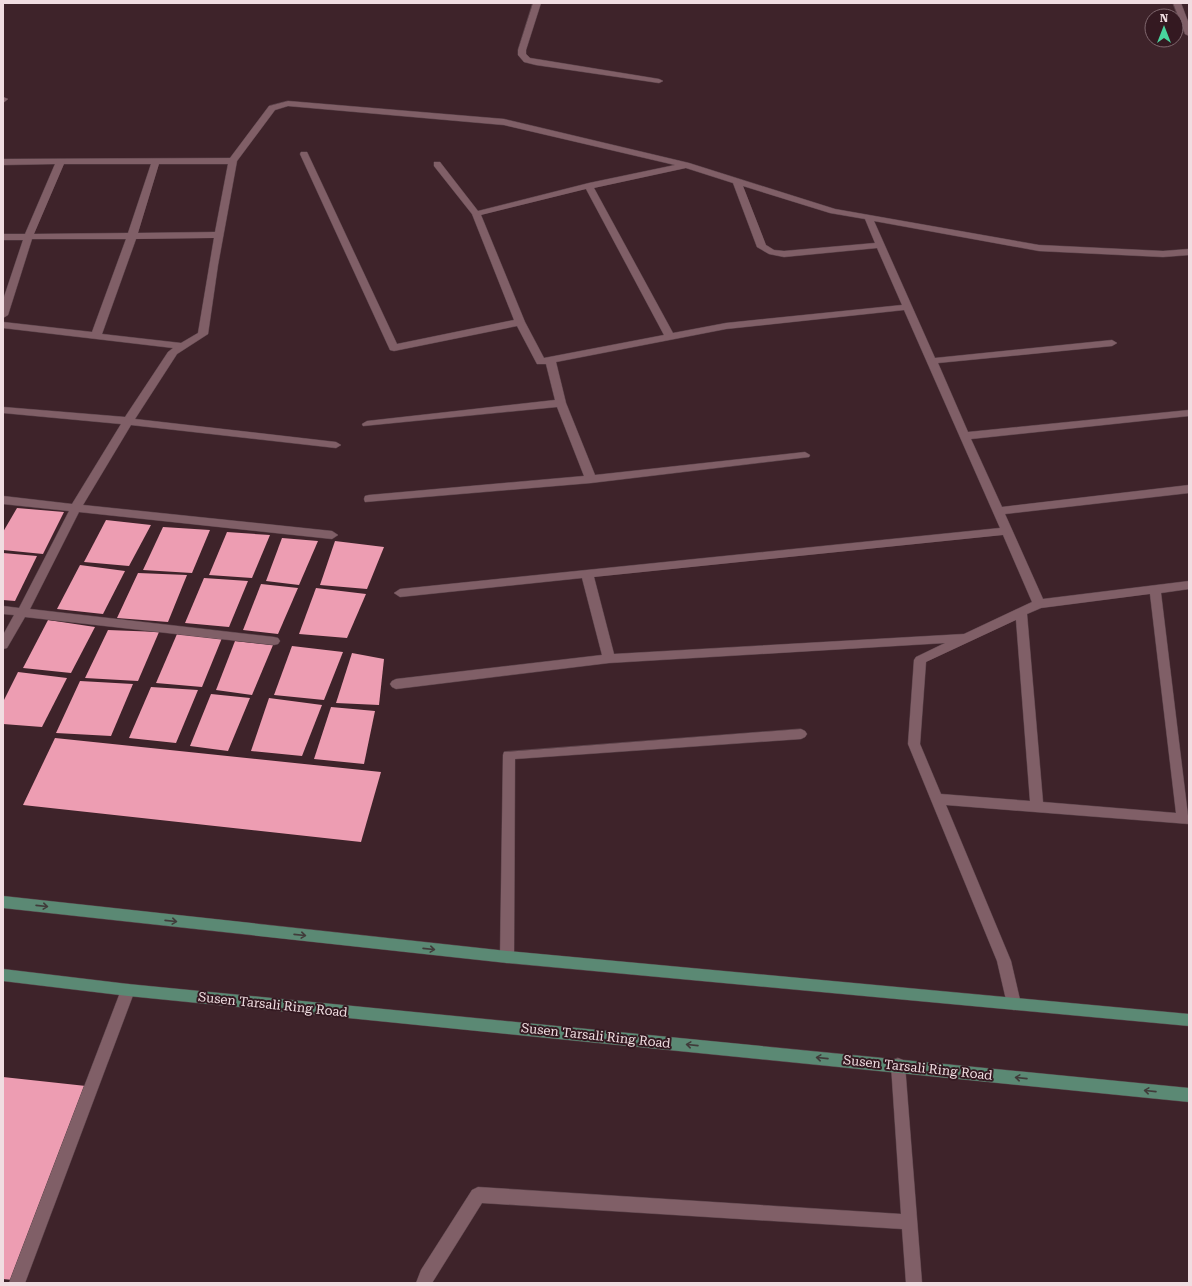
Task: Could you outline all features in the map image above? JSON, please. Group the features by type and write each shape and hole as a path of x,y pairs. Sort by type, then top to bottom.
{"main road":[{"path":"3,902 507,957 1189,1020"},
{"name":"Susen Tarsali Ring Road","path":"3,975 128,990 1189,1094"}],"street":[{"path":"537,3 522,50 522,55 527,60 536,63 659,81"},
{"path":"1177,3 1189,34"},
{"path":"3,645 37,586 76,507 128,421 173,352 203,334 218,235 233,161 272,108 288,103 504,122 686,165 833,211 1039,248 1163,254 1189,252"},
{"path":"304,154 394,348 520,322"},
{"path":"3,315 28,237 61,161"},
{"path":"96,336 132,236 156,161"},
{"path":"3,162 233,161"},
{"path":"436,164 476,214 520,322 541,362 726,326 908,307"},
{"path":"476,214 589,186 686,165"},
{"path":"737,181 762,247 772,252 784,254 880,245"},
{"path":"589,186 670,337"},
{"path":"868,217 1039,604"},
{"path":"3,237 218,235"},
{"path":"3,325 183,346"},
{"path":"932,361 1112,343"},
{"path":"550,360 561,403 591,479"},
{"path":"367,424 561,403"},
{"path":"3,410 128,421 336,445"},
{"path":"965,436 1189,413"},
{"path":"369,499 591,479 805,455"},
{"path":"998,511 1189,489"},
{"path":"3,500 332,535"},
{"path":"400,593 1006,531"},
{"path":"587,574 609,659"},
{"path":"1014,1004 1004,961 914,744 920,660 1039,604 1189,585"},
{"path":"937,799 1186,819 1155,590"},
{"path":"3,610 274,641"},
{"path":"1021,612 1037,807"},
{"path":"396,684 609,659 967,637"},
{"path":"507,957 509,755 801,734"},
{"path":"17,1283 128,990"},
{"path":"898,1065 914,1283"},
{"path":"424,1283 478,1195 910,1222"}],"building":[{"path":"17,508 64,512 43,554 3,550 3,532"},
{"path":"106,520 151,525 129,566 84,562"},
{"path":"163,527 210,530 192,573 143,570"},
{"path":"227,532 270,535 252,578 209,575"},
{"path":"282,538 318,541 299,585 266,581"},
{"path":"335,541 384,547 367,589 320,585"},
{"path":"3,553 37,556 15,601 3,600"},
{"path":"80,565 125,571 103,614 57,609"},
{"path":"138,573 187,575 168,622 117,618"},
{"path":"204,578 248,581 229,627 185,623"},
{"path":"261,584 298,588 278,634 243,630"},
{"path":"316,588 366,594 347,638 299,634"},
{"path":"48,620 95,627 71,673 23,668"},
{"path":"108,630 159,632 138,681 85,678"},
{"path":"177,634 222,638 202,687 156,683"},
{"path":"235,641 273,645 252,695 216,690"},
{"path":"292,646 343,652 324,700 274,695"},
{"path":"352,653 384,659 379,705 336,703"},
{"path":"18,672 67,678 42,727 3,724 3,702"},
{"path":"80,681 133,684 111,736 56,733"},
{"path":"151,687 198,690 176,743 129,738"},
{"path":"211,694 250,698 228,751 190,746"},
{"path":"269,698 322,705 302,756 251,751"},
{"path":"331,707 375,711 364,764 314,759"},
{"path":"55,738 381,772 361,842 23,805"},
{"path":"3,1077 86,1086 13,1280 3,1279"}]}
